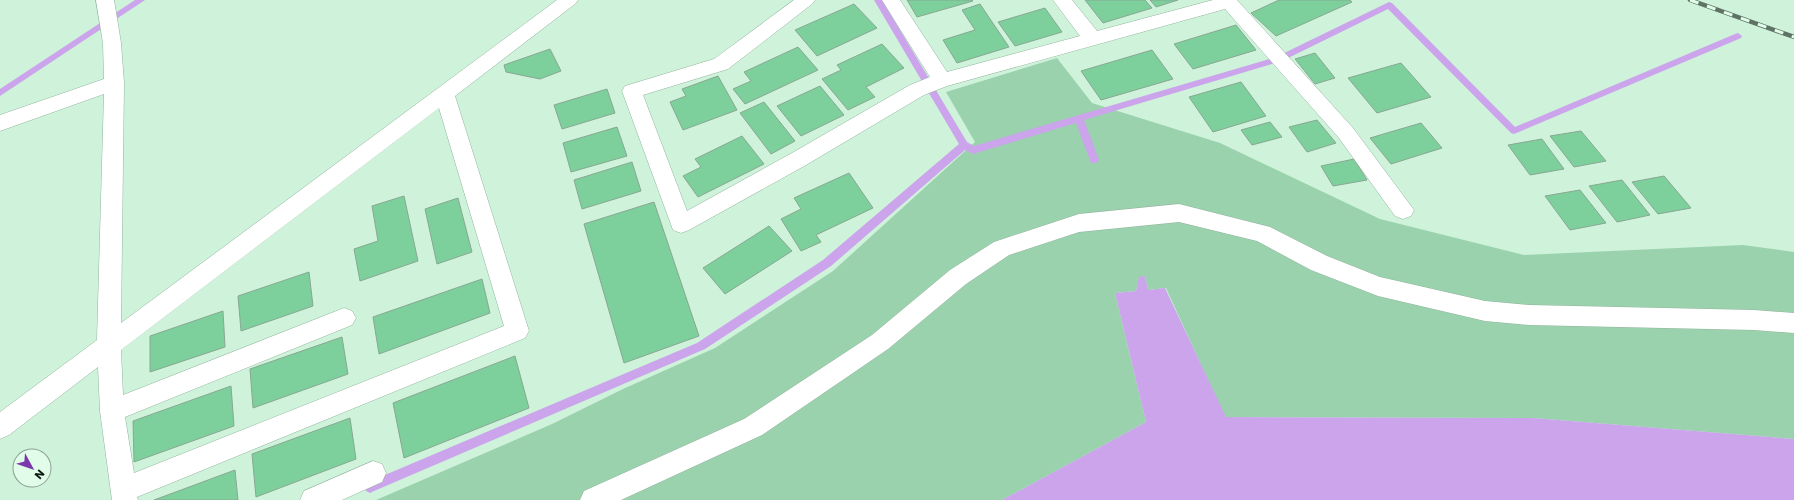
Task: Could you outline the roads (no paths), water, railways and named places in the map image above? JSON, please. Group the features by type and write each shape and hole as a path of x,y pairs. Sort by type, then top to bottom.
{"street":[{"path":"0,427 569,0"},
{"path":"806,0 721,64 632,91 681,224 931,85 1228,1 1346,133 1403,210"},
{"path":"891,0 931,85"},
{"path":"1062,0 1093,39"},
{"path":"106,3 112,43 114,83 109,345 112,411 124,495 517,331 444,94"},
{"path":"0,123 114,83"},
{"path":"593,500 753,427 880,342 958,277 1002,248 1079,223 1179,212 1262,233 1319,263 1378,286 1485,311 1529,315 1754,320 1794,323"},
{"path":"112,411 344,318"},
{"path":"313,500 373,473"}],"waterway":[{"path":"0,93 141,0"},
{"path":"878,0 964,145"},
{"path":"964,145 973,150 1279,59 1389,5 1514,131 1738,36"},
{"path":"1079,119 1094,160"},
{"path":"370,487 701,346 827,263 964,145"}],"railway":[{"path":"1690,0 1794,37"}]}
